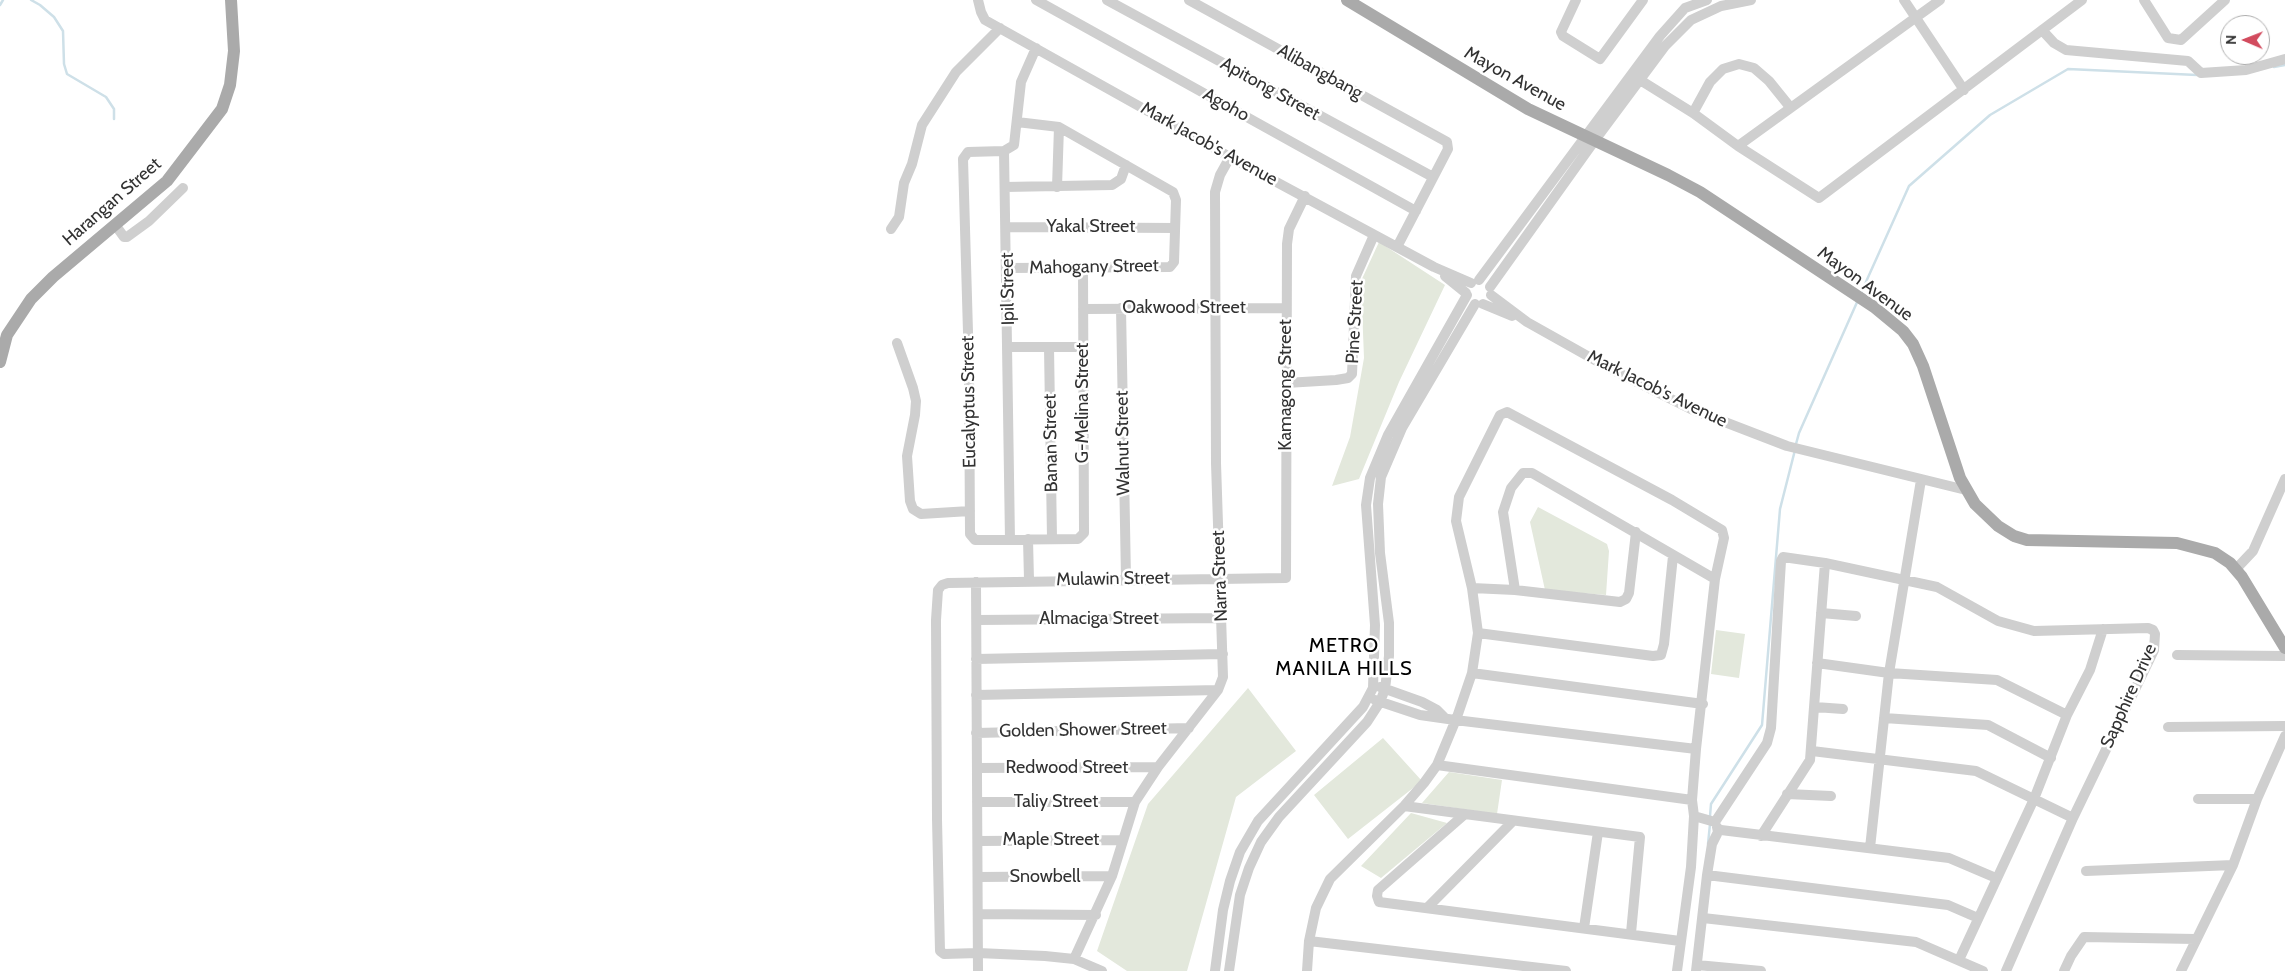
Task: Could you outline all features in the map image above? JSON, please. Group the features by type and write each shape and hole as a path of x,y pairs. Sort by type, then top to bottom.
{"main road":[{"name":"Harangan Street","path":"0,362 9,330 30,299 53,276 116,226 167,181 222,109 230,85 234,51 231,0"},
{"name":"Mayon Avenue","path":"1346,0 1528,109 1668,175 1721,205 1874,307 1903,331 1913,344 1920,358 1955,466 1966,490 1975,504 1990,520 2006,532 2021,538 2046,542 2177,543 2215,553 2236,569 2285,648"}],"street":[{"name":"Mark Jacob's Avenue","path":"978,0 981,12 986,20 1230,157 1434,267 1475,282 1484,281 1490,291 1527,322"},
{"name":"Agoho","path":"1036,0 1416,210"},
{"name":"Apitong Street","path":"1107,0 1433,177"},
{"name":"Alibangbang","path":"1189,0 1447,142 1449,146 1433,177"},
{"path":"1576,0 1561,32 1563,36 1600,60 1643,0"},
{"path":"1636,78 1660,36 1685,8 1707,0"},
{"path":"1214,971 1223,910 1240,852 1258,821 1369,698 1374,685 1375,625 1366,504 1370,478 1388,435 1466,294 1591,138 1636,78 1691,20 1721,6 1751,0"},
{"path":"1904,0 1964,90"},
{"path":"1738,146 1940,0"},
{"path":"1636,78 1819,198 2082,0"},
{"path":"2144,0 2168,38 2181,40 2226,0"},
{"path":"890,229 899,216 904,184 912,164 922,125 956,72 1000,28"},
{"path":"2042,30 2054,43 2066,50 2188,61 2201,73 2246,70 2285,59"},
{"path":"1004,151 1014,145 1021,82 1036,48"},
{"path":"1692,113 1710,82 1723,69 1739,64 1754,68 1769,82 1790,107"},
{"name":"Mahogany Street","path":"1008,268 1170,267 1174,262 1176,200 1173,192 1059,127 1017,122"},
{"path":"1057,188 1059,127"},
{"path":"1229,971 1240,895 1249,868 1261,842 1279,818 1367,722 1380,702 1385,689 1389,656 1389,623 1380,553 1378,504 1381,477 1402,428 1479,304 1490,291 1591,138"},
{"name":"Eucalyptus Street","path":"1004,151 968,152 963,158 969,348 970,534 973,539 1010,540 1078,539 1083,536"},
{"name":"Ipil Street","path":"1004,151 1008,268 1010,540"},
{"name":"Narra Street","path":"1074,959 1096,915 1112,876 1135,802 1158,768 1218,690 1223,677 1216,463 1215,192 1216,183 1230,157"},
{"path":"1005,187 1057,188 1115,185 1121,179 1126,165"},
{"path":"1397,247 1433,177"},
{"path":"116,226 124,237 127,238 149,221 183,188"},
{"name":"Kamagong Street","path":"1286,578 1286,308 1289,229 1305,196"},
{"name":"Yakal Street","path":"1006,227 1175,228"},
{"name":"Pine Street","path":"1286,383 1336,380 1348,378 1352,374 1356,276 1374,235"},
{"name":"Mark Jacob's Avenue","path":"1434,267 1479,304 1527,322 1609,368 1691,409 1787,446 1966,490"},
{"name":"G-Melina Street","path":"1083,269 1083,536"},
{"name":"Walnut Street","path":"1120,308 1126,578"},
{"name":"Oakwood Street","path":"1083,309 1286,308"},
{"path":"897,343 916,402 907,456 910,501 913,509 921,514 970,511"},
{"path":"1009,347 1083,347"},
{"name":"Banan Street","path":"1049,347 1052,539"},
{"path":"1307,971 1309,941 1316,908 1330,878 1404,806 1437,765 1456,720 1472,673 1478,633 1472,588 1456,521 1459,497 1500,415 1507,412 1672,500 1722,530 1724,538 1715,579 1703,704 1696,749 1692,800 1694,816 1691,867 1677,971"},
{"path":"1516,590 1503,512 1511,488 1523,473 1532,473 1715,579"},
{"path":"2236,569 2253,551 2281,496 2285,479"},
{"path":"1870,848 1889,673 1921,480"},
{"path":"1472,588 1516,590 1620,602 1626,599 1629,592 1636,532"},
{"path":"1028,539 1029,580"},
{"path":"1478,633 1653,656 1660,655 1664,644 1673,556"},
{"name":"Sapphire Drive","path":"1716,827 1767,743 1771,728 1781,561 1783,557 1788,556 1825,563 1937,587 1998,621 2034,630 2148,628 2153,630 2156,634 2154,650 2073,818 2006,971"},
{"path":"1761,836 1810,760 1825,563"},
{"name":"Mulawin Street","path":"978,953 944,954 940,950 936,819 936,620 937,596 940,586 948,583 1029,580 1286,578"},
{"path":"976,582 978,971"},
{"path":"1821,613 1856,616"},
{"name":"Almaciga Street","path":"977,620 1222,618"},
{"path":"1959,960 2034,799 2067,716 2090,670 2103,629"},
{"path":"976,659 1223,654"},
{"path":"2178,655 2285,656"},
{"path":"1816,663 1889,673 1996,680 2067,716"},
{"path":"1472,673 1703,704"},
{"path":"1374,685 1422,702 1437,710 1444,717"},
{"path":"976,695 1218,690"},
{"path":"1369,698 1420,715 1696,749"},
{"path":"1815,707 1843,709"},
{"path":"1884,718 1988,725 2051,758"},
{"path":"2168,727 2285,726"},
{"name":"Golden Shower Street","path":"976,733 1189,728"},
{"path":"2181,971 2195,939 2233,866 2257,799 2285,736"},
{"path":"1812,751 1880,761 1976,771 2073,818"},
{"path":"1437,765 1692,800"},
{"name":"Redwood Street","path":"977,768 1158,768"},
{"path":"1787,794 1831,796"},
{"path":"2198,799 2257,799"},
{"name":"Taliy Street","path":"977,802 1135,802"},
{"path":"1404,806 1640,836 1630,933"},
{"path":"1465,814 1377,893 1378,900 1381,903 1630,933 1680,941"},
{"path":"1694,816 1721,830 1949,858 1996,878"},
{"path":"1428,908 1513,821"},
{"path":"1716,827 1707,875 1697,968 1760,971"},
{"path":"1584,928 1598,832"},
{"name":"Maple Street","path":"978,841 1123,840"},
{"path":"2086,871 2233,866"},
{"path":"1707,875 1948,905 1978,918"},
{"name":"Snowbell","path":"978,877 1112,876"},
{"path":"979,914 1096,915"},
{"path":"1703,918 1916,942 1983,971"},
{"path":"2064,971 2071,956 2084,937 2195,939"},
{"path":"1309,941 1566,971"},
{"path":"978,953 1074,959 1087,968 1102,971"}],"shaded area":[{"path":"1379,242 1445,285 1399,382 1359,479 1332,486 1350,437 1364,358 1361,281"},
{"path":"1538,507 1607,544 1609,551 1606,595 1545,590 1530,522"},
{"path":"1716,630 1745,634 1739,678 1711,674"},
{"path":"1248,688 1296,751 1236,797 1187,971 1127,971 1097,951 1148,804"},
{"path":"1383,738 1422,781 1348,839 1314,795"},
{"path":"1449,772 1502,780 1497,814 1422,803"},
{"path":"1411,813 1447,823 1381,878 1361,866"}],"waterway":[{"path":"0,5 3,0"},
{"path":"31,0 54,17 63,31 64,64 67,74 106,97 114,109 114,119"},
{"path":"2274,67 2285,65"},
{"path":"1861,293 1909,186 1990,115 2068,69 2197,75"},
{"path":"1796,444 1799,433 1858,300"},
{"path":"1710,816 1711,804 1762,725 1780,509 1795,450"},
{"path":"1708,844 1710,824"}],"district":[{"name":"METRO MANILA HILLS","path":"1344,658"}]}
